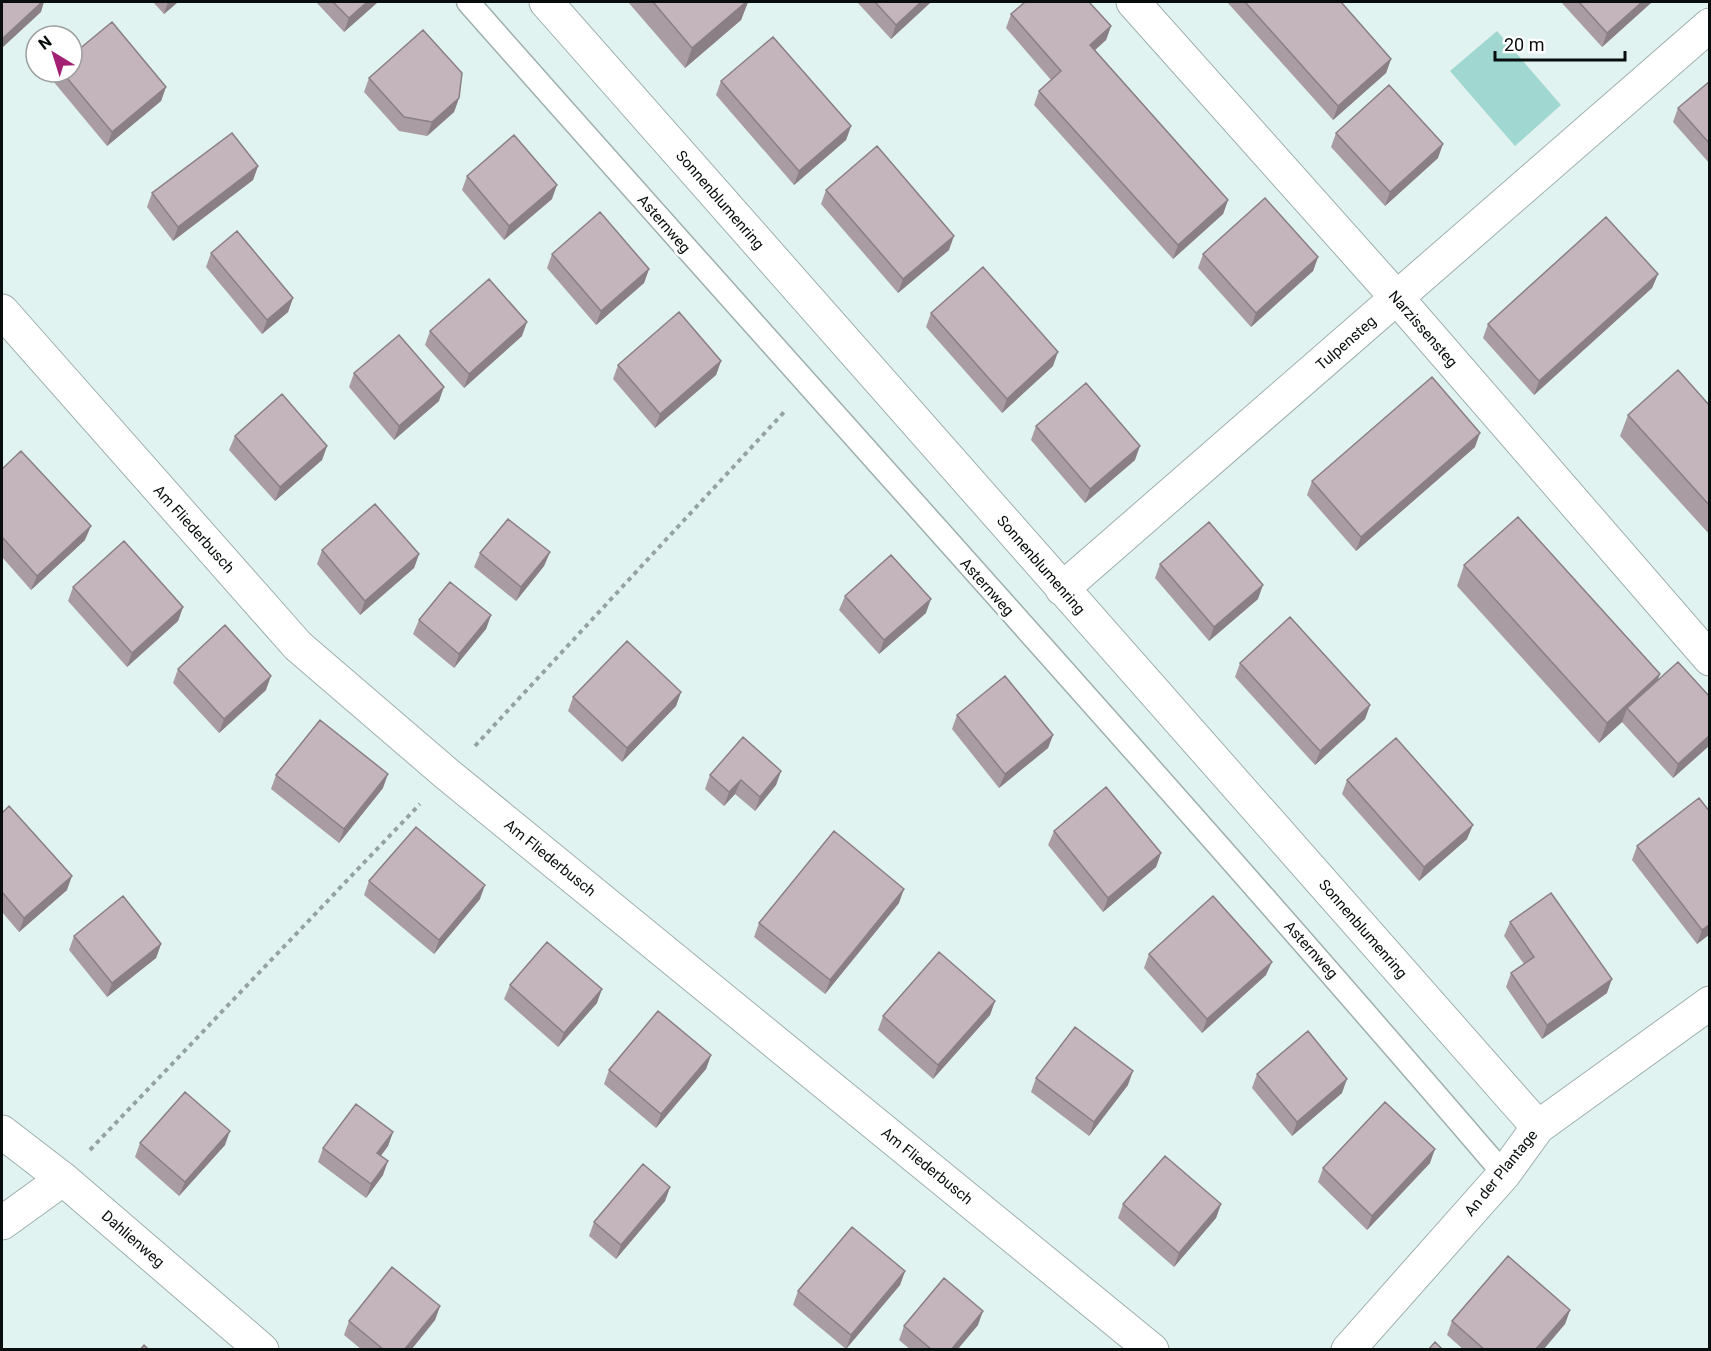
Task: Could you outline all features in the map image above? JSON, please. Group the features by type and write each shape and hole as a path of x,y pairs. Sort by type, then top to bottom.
{"street":[{"name":"Sonnenblumenring","path":"546,2 1538,1127"},
{"name":"Narzissensteg","path":"1133,2 1397,298 1710,659"},
{"name":"Tulpensteg","path":"1062,589 1710,25"},
{"name":"Am Fliederbusch","path":"2,311 298,646 412,745 1152,1350"},
{"name":"An der Plantage","path":"1348,1350 1504,1174 1538,1127 1710,1003"},
{"name":"Dahlienweg","path":"2,1132 63,1179 262,1350"},
{"path":"2,1223 63,1179"}],"lane":[{"name":"Asternweg","path":"468,2 1342,984 1504,1174"}],"shaded area":[{"path":"1497,31 1561,105 1515,146 1450,71"}],"building":[{"path":"2,2 42,2 2,39"},
{"path":"333,2 367,2 349,18"},
{"path":"653,2 746,2 692,48"},
{"path":"875,2 921,2 896,25"},
{"path":"1025,2 1089,2 1111,26 1090,45 1228,200 1178,245 1039,91 1061,71 1011,14"},
{"path":"1245,2 1341,2 1391,59 1338,106"},
{"path":"1579,2 1642,2 1607,33"},
{"path":"112,22 166,87 112,132 72,84 84,84 84,45"},
{"path":"423,30 462,73 459,98 432,122 404,117 369,78"},
{"path":"773,37 851,126 799,171 721,81"},
{"path":"1710,81 1710,144 1678,108"},
{"path":"1389,85 1443,144 1390,192 1336,133"},
{"path":"232,133 258,166 178,227 152,193"},
{"path":"514,135 557,185 509,226 467,176"},
{"path":"877,146 954,236 903,279 826,190"},
{"path":"1265,198 1318,257 1256,313 1203,254"},
{"path":"600,212 649,269 601,311 552,254"},
{"path":"1606,217 1658,274 1539,381 1488,324"},
{"path":"237,231 293,298 267,320 211,253"},
{"path":"983,267 1058,352 1007,399 931,313"},
{"path":"489,279 527,322 469,374 430,331"},
{"path":"679,312 721,361 660,414 618,365"},
{"path":"399,335 444,387 399,426 354,373"},
{"path":"1678,370 1710,406 1710,506 1628,415"},
{"path":"1432,377 1480,433 1361,537 1312,481"},
{"path":"1086,383 1140,446 1090,489 1036,426"},
{"path":"282,394 327,446 280,487 235,436"},
{"path":"21,451 91,526 37,576 2,537 2,469"},
{"path":"375,504 419,554 365,601 322,550"},
{"path":"1518,517 1660,674 1607,723 1464,565"},
{"path":"508,519 550,552 521,587 480,553"},
{"path":"1209,522 1263,585 1214,627 1160,564"},
{"path":"124,541 183,607 132,653 73,587"},
{"path":"891,555 931,599 884,640 845,596"},
{"path":"450,582 491,615 459,654 419,620"},
{"path":"1290,617 1370,705 1320,751 1240,663"},
{"path":"225,625 271,676 224,719 178,669"},
{"path":"627,641 681,692 627,748 573,697"},
{"path":"1678,662 1710,697 1710,735 1678,764 1627,708"},
{"path":"1005,676 1053,735 1005,774 957,715"},
{"path":"320,720 388,774 344,829 276,775"},
{"path":"743,737 781,771 760,797 741,780 729,792 710,775"},
{"path":"1396,738 1473,825 1424,867 1347,780"},
{"path":"1106,787 1161,853 1108,898 1054,831"},
{"path":"1699,798 1710,812 1710,924 1702,930 1637,846"},
{"path":"9,806 72,876 24,918 2,892 2,813"},
{"path":"416,827 485,885 439,940 369,881"},
{"path":"834,831 904,889 830,980 759,923"},
{"path":"1551,893 1612,979 1547,1025 1511,973 1534,957 1510,922"},
{"path":"123,896 161,944 112,983 74,936"},
{"path":"1213,896 1272,962 1207,1019 1149,954"},
{"path":"547,942 602,989 564,1033 510,985"},
{"path":"939,952 995,1001 938,1065 883,1016"},
{"path":"658,1011 711,1055 661,1114 609,1070"},
{"path":"1075,1027 1133,1071 1094,1122 1036,1078"},
{"path":"1308,1031 1347,1079 1297,1122 1257,1074"},
{"path":"185,1092 230,1131 185,1182 140,1143"},
{"path":"1385,1102 1435,1149 1372,1216 1323,1168"},
{"path":"356,1104 393,1132 377,1153 388,1161 371,1184 323,1148"},
{"path":"1165,1156 1221,1204 1179,1253 1123,1204"},
{"path":"643,1164 670,1187 621,1245 594,1222"},
{"path":"852,1227 905,1271 851,1335 798,1291"},
{"path":"1508,1256 1570,1310 1535,1350 1485,1350 1452,1321"},
{"path":"392,1267 440,1306 404,1350 384,1350 349,1321"},
{"path":"944,1278 983,1311 951,1350 932,1350 904,1326"},
{"path":"1435,1342 1443,1350 1428,1350"}]}
